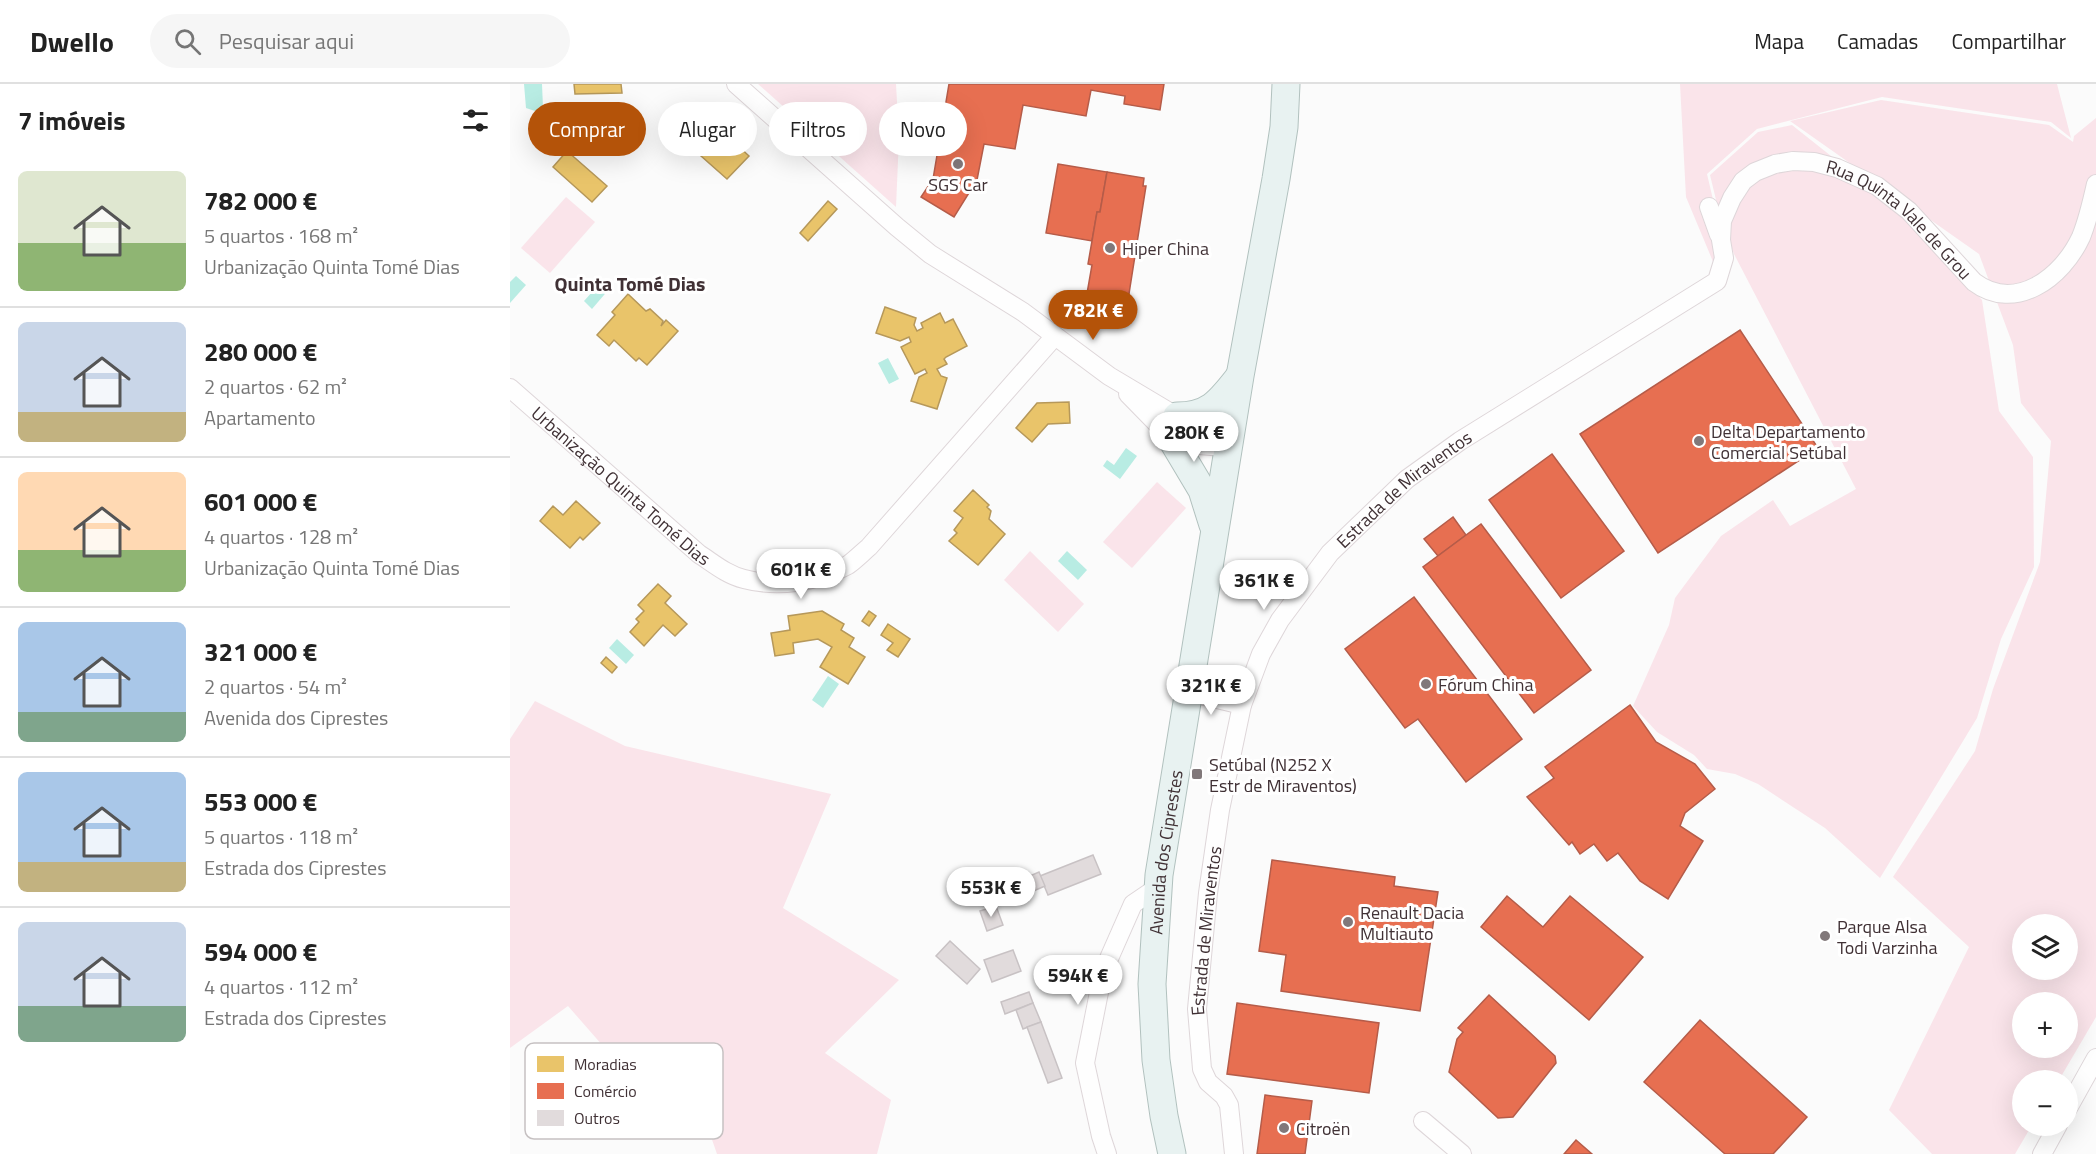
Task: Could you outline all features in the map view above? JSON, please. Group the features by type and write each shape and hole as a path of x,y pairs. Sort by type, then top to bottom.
{"main road":[{"name":"Avenida dos Ciprestes","path":"1172,1154 1164,1116 1156,1049 1152,984 1158,887 1228,447 1276,178 1284,127 1286,84"},
{"path":"1215,530 1202,490 1174,427 1212,408 1240,376"}],"street":[{"path":"736,84 897,228 930,254 988,289 1055,336 1174,427 1228,447"},
{"name":"Rua Quinta Vale de Grou","path":"1717,281 1724,258 1721,240 1722,221 1731,198 1743,182 1755,172 1775,164 1793,160 1814,162 1837,168 1877,186 1909,211 1974,282 1986,291 2012,295 2040,284 2058,271 2070,256 2087,219 2096,184"},
{"path":"1709,207 1721,240"},
{"name":"Estrada de Miraventos","path":"1234,1154 1229,1105 1224,1096 1208,1082 1202,1069 1197,1009 1212,857 1220,810 1242,705 1261,654 1299,592 1330,553 1407,479 1460,441 1717,281"},
{"name":"Urbanização Quinta Tomé Dias","path":"510,388 699,554 721,569 743,579 774,583 799,582 822,576 849,564 870,547 1055,336"},
{"path":"1188,692 1242,705"},
{"path":"1107,1154 1085,1063 1103,972 1133,904 1158,887"},
{"path":"2078,1090 2096,1058"},
{"path":"1423,1121 1462,1154"},
{"path":"2042,1154 2052,1136"}],"shaded area":[{"path":"524,84 542,84 543,102 528,102 528,109 526,108"},
{"path":"758,84 896,84 897,102 879,102 879,156 898,156 896,207 839,156 867,156 867,102 778,102"},
{"path":"1680,84 2057,84 2071,138 2051,122 1882,97 1757,129 1707,174 1715,208 1730,250 1714,264 1686,197"},
{"path":"1881,100 2049,125 2073,142 2074,136 2096,118 2096,1017 2078,1048 2078,992 2012,992 2012,1058 2072,1058 2065,1070 2012,1070 2012,1136 2026,1136 2015,1154 1932,1154 1889,1110 1969,947 1893,877 1975,751 1993,689 2040,562 2051,441 2021,403 2013,345 1979,254 1790,121"},
{"path":"1792,125 1904,214 1982,300 1999,411 2033,457 2034,567 2001,639 1977,718 1880,878 1825,828 1758,784 1735,774 1707,769 1694,755 1657,732 1633,706 1669,625 1675,598 1721,536 1773,500 1790,526 1856,489 1734,254 1718,208 1710,175 1758,132"},
{"path":"566,197 595,222 550,273 521,248"},
{"path":"516,276 526,285 510,303 510,282"},
{"path":"602,281 610,288 592,309 584,301"},
{"path":"888,358 899,379 889,384 878,363"},
{"path":"1126,448 1137,456 1120,479 1103,466 1107,460 1114,465"},
{"path":"1157,482 1186,508 1132,568 1103,542"},
{"path":"1030,551 1084,604 1058,632 1004,580"},
{"path":"1067,551 1087,570 1078,580 1058,561"},
{"path":"617,639 634,655 626,664 609,648"},
{"path":"828,676 839,684 823,708 812,700"},
{"path":"535,701 625,746 831,794 783,908 899,980 825,1053 891,1100 877,1154 717,1154 712,1139 723,1139 723,1043 600,1043 568,1006 510,1048 510,739"}],"building: Moradias":[{"path":"574,84 621,84 622,93 575,94"},
{"path":"563,156 573,156 607,186 592,202 553,167"},
{"path":"701,156 749,156 727,179"},
{"path":"828,201 837,209 808,241 800,233"},
{"path":"628,294 646,311 650,309 663,321 661,326 666,320 678,331 647,365 639,358 636,361 614,340 609,346 597,335 615,315 612,312"},
{"path":"885,307 916,318 914,325 917,331 923,328 921,323 940,313 945,323 953,319 967,346 946,357 944,359 947,364 937,369 941,376 947,378 937,409 911,401 919,377 927,373 925,369 915,374 901,347 911,342 909,337 900,341 876,333"},
{"path":"1069,402 1070,423 1048,424 1032,442 1016,428 1037,403"},
{"path":"973,490 989,505 987,507 991,511 989,519 1005,534 978,565 949,541 957,533 954,530 963,518 954,511"},
{"path":"576,501 600,523 583,540 580,537 570,548 540,521 553,506 563,515"},
{"path":"658,584 671,596 665,603 687,624 675,636 663,625 644,646 630,632 639,622 636,619 644,611 638,605"},
{"path":"822,611 844,624 841,630 854,638 849,647 865,657 848,684 820,667 832,647 818,639 793,643 794,653 775,656 771,633 790,630 788,616"},
{"path":"869,611 876,616 869,626 862,621"},
{"path":"888,624 910,639 898,657 887,650 893,643 881,635"},
{"path":"606,657 617,667 612,673 601,663"}],"building: Comércio":[{"name":"SGS Car","path":"949,84 1164,84 1160,110 1124,104 1125,96 1091,90 1086,116 1023,105 1015,149 984,144 977,180 954,217 921,197 933,179 937,156 967,156 967,102 946,102"},
{"path":"1058,164 1107,172 1092,241 1046,233"},
{"path":"1107,172 1144,178 1143,186 1146,186 1128,300 1124,299 1122,311 1115,310 1113,320 1089,316 1091,306 1085,305 1092,265 1088,264"},
{"name":"Delta Departamento Comercial Setúbal","path":"1740,330 1818,448 1658,553 1580,434"},
{"path":"1552,454 1624,551 1561,598 1489,500"},
{"path":"1453,517 1466,535 1438,556 1424,539"},
{"path":"1481,524 1591,670 1534,713 1423,567"},
{"name":"Fórum China","path":"1414,597 1522,739 1466,782 1418,719 1405,728 1345,649"},
{"path":"1630,705 1656,742 1695,764 1715,789 1685,813 1680,826 1703,841 1668,899 1640,881 1618,853 1607,861 1594,844 1580,854 1572,842 1569,845 1527,797 1554,778 1545,767"},
{"name":"Renault Dacia Multiauto","path":"1272,860 1395,877 1394,886 1438,892 1420,1011 1281,991 1286,955 1259,951"},
{"path":"1507,896 1543,927 1570,896 1643,957 1589,1020 1481,927"},
{"path":"1489,995 1555,1056 1556,1063 1513,1117 1498,1118 1449,1072 1457,1039 1463,1032 1458,1028"},
{"path":"1237,1003 1379,1023 1369,1093 1227,1074"},
{"path":"1700,1020 1807,1117 1773,1154 1725,1154 1644,1082"},
{"name":"Citroën","path":"1265,1095 1312,1101 1305,1154 1257,1154"},
{"path":"1576,1140 1592,1154 1564,1154"}],"building: Outros":[{"path":"1093,855 1101,874 1048,895 1040,876"},
{"path":"1039,872 1045,886 1008,902 1002,888"},
{"path":"996,906 1003,925 987,931 980,911"},
{"path":"950,941 980,969 967,984 936,956"},
{"path":"1013,950 1021,971 992,982 984,960"},
{"path":"1029,992 1033,1003 1005,1014 1001,1002"},
{"path":"1033,1003 1041,1022 1023,1029 1016,1010"},
{"path":"1041,1022 1062,1078 1048,1083 1027,1027"}],"place":[{"name":"SGS Car","path":"958,164"},
{"name":"Hiper China","path":"1110,248"},
{"name":"Delta Departamento Comercial Setúbal","path":"1699,441"},
{"name":"Fórum China","path":"1426,684"},
{"name":"Setúbal (N252 X Estr de Miraventos)","path":"1197,774"},
{"name":"Renault Dacia Multiauto","path":"1348,922"},
{"name":"Parque Alsa Todi Varzinha","path":"1825,936"},
{"name":"Citroën","path":"1284,1128"}],"district":[{"name":"Quinta Tomé Dias","path":"630,283"}]}
